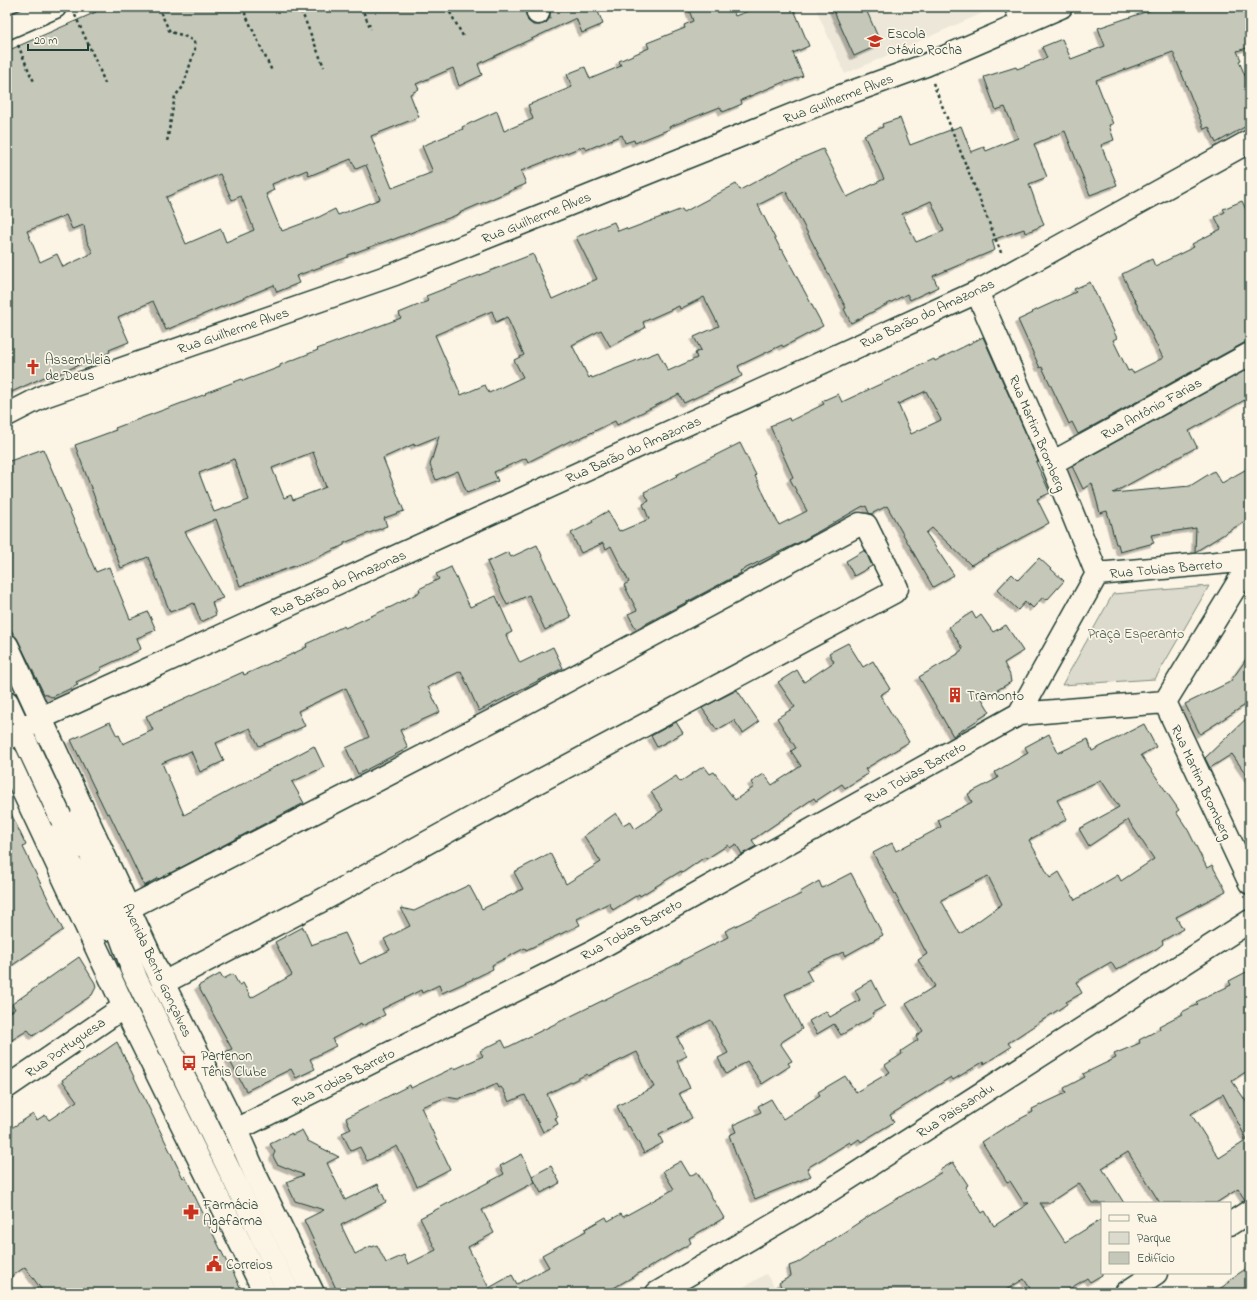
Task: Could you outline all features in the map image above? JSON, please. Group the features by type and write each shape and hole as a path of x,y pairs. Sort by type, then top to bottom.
{"street":[{"name":"Rua Guilherme Alves","path":"7,415 44,396 395,274 827,101 926,66 1019,15 1061,7"},
{"path":"9,28 55,10"},
{"name":"Rua Barão do Amazonas","path":"14,735 41,718 977,292 1250,141"},
{"name":"Rua Martim Bromberg","path":"977,292 1052,463 1097,574"},
{"name":"Rua Antônio Farias","path":"1052,463 1250,354"},
{"path":"129,908 514,709 860,524 866,525 897,588 894,592 836,624 534,784 317,903 163,983"},
{"name":"Rua Tobias Barreto","path":"1019,714 1097,574 1250,561"},
{"name":"Rua Tobias Barreto","path":"236,1130 594,951 1019,714 1165,702 1250,561"},
{"name":"Avenida Bento Gonçalves","path":"7,645 163,983 236,1130 256,1178 313,1293"},
{"path":"7,702 14,735 137,981 289,1293"},
{"name":"Rua Martim Bromberg","path":"1165,702 1250,884"},
{"path":"41,718 137,981"},
{"path":"7,756 137,981"},
{"path":"7,756 124,1007 265,1293"},
{"name":"Rua Paissandu","path":"657,1293 806,1206 1250,922"},
{"name":"Rua Portuguesa","path":"7,1087 124,1007"},
{"path":"1231,1223 1250,1211"},
{"path":"1126,1293 1154,1274"}],"path":[{"path":"158,7 170,32 182,35 194,41 195,49 183,88 175,96 167,142"},
{"path":"242,7 272,71"},
{"path":"296,7 302,14 324,67"},
{"path":"360,7 371,29"},
{"path":"447,7 463,36"},
{"path":"55,10 99,68 106,86"},
{"path":"9,28 34,81"},
{"path":"926,66 1009,274"}],"shaded area":[{"name":"Escola Otávio Rocha","path":"815,7 994,7 994,8 845,74"},
{"path":"766,1274 779,1293 733,1293"}],"green space":[{"name":"Praça Esperanto","path":"1209,586 1155,679 1062,685 1113,594"}],"building":[{"path":"94,7 525,7 528,21 533,25 540,25 546,23 550,18 550,7 601,7 597,9 603,24 582,33 576,18 478,64 482,75 459,86 453,68 416,84 419,89 410,94 419,117 371,136 392,188 433,172 422,146 463,129 462,127 497,111 504,131 533,119 528,105 572,87 567,74 585,67 590,79 621,66 619,61 649,48 647,43 685,28 684,25 693,21 688,7 732,7 735,16 759,7 793,7 809,46 793,53 803,76 787,82 786,81 741,100 742,104 723,112 720,107 669,127 670,129 635,143 634,140 625,143 622,135 586,150 584,146 521,171 526,184 459,214 296,276 299,283 277,292 274,285 166,330 153,301 118,317 129,342 109,350 110,352 86,364 85,362 52,377 51,374 7,394 7,51 96,12","holes":["351,159 356,169 366,165 380,199 338,215 335,209 317,218 282,231 266,194 274,190 272,184 307,170 309,176","220,174 232,200 241,196 254,230 226,242 221,229 186,244 166,197","66,215 72,229 84,225 87,241 93,253 63,267 57,254 40,262 27,231"]},
{"path":"832,7 865,7 881,44 854,56"},
{"path":"1160,7 1250,7 1250,47 1237,51 1241,60 1239,61 1250,88 1250,124 1216,143 1209,127 1204,129 1173,52 1096,80 1113,124 1109,125 1114,140 1101,145 1117,185 1090,195 1065,131 1034,144 1047,177 1029,184 1044,225 1025,233 1024,229 992,240 995,250 933,276 938,287 910,300 907,294 851,323 844,309 846,308 786,191 758,205 823,326 783,347 782,345 738,366 742,376 684,403 679,394 617,425 615,421 528,462 526,458 494,472 498,481 467,493 458,471 436,480 430,465 439,436 414,446 414,444 383,458 404,511 384,518 387,526 344,543 344,545 316,558 240,586 216,519 185,532 223,598 212,602 216,615 201,622 194,603 170,612 148,557 121,568 75,445 116,430 115,428 206,394 205,393 280,367 280,365 318,350 317,349 401,318 399,313 428,301 426,296 533,254 552,299 597,279 576,237 614,222 618,231 626,228 627,230 682,209 684,212 736,184 740,190 792,162 823,149 847,197 884,179 864,135 883,127 882,124 900,118 910,145 961,126 971,152 984,147 986,151 1018,138 1005,107 996,110 984,77 1016,67 1017,69 1047,58 1042,47 1062,39 1071,59 1105,46 1098,28","holes":["931,201 944,231 916,242 902,214","704,297 719,326 694,337 701,350 695,353 697,358 668,371 658,352 589,378 572,345 601,330 610,346 645,328 643,322 679,306 680,309","492,311 496,322 507,317 524,355 514,360 523,377 489,393 485,385 461,395 435,335","313,452 326,487 293,500 291,495 284,498 272,468","234,459 249,500 214,512 199,473"]},
{"path":"1242,201 1250,218 1250,342 1244,343 1078,434 1072,422 1069,424 1042,367 1040,368 1018,320 1076,292 1074,289 1090,282 1117,338 1113,340 1128,371 1131,370 1133,373 1163,358 1122,274 1152,259 1155,266 1194,247 1192,244 1221,229 1215,217 1225,212 1223,209"},
{"path":"983,337 1038,461 1036,462 1050,493 1037,499 1049,523 971,565 932,528 926,533 954,575 933,587 887,506 871,514 866,506 863,506 800,542 740,571 741,573 636,629 628,614 637,610 624,585 629,582 611,546 606,549 603,543 581,553 571,533 593,522 592,520 608,511 619,531 649,519 643,504 649,501 644,492 740,443 779,525 807,511 790,479 793,477 770,426 789,418 790,421 824,404 822,401 838,394 842,402 934,359 935,361","holes":["926,391 941,420 911,434 898,404"]},
{"path":"1248,369 1250,373 1250,397 1189,431 1197,447 1113,493 1190,486 1214,471 1222,483 1250,467 1250,518 1195,552 1196,528 1151,535 1154,543 1120,552 1118,544 1116,544 1107,511 1100,513 1092,483 1083,489 1072,466"},
{"path":"43,449 96,572 109,567 130,619 148,612 156,630 137,638 141,649 100,668 102,670 76,682 78,685 52,697 44,694 18,640 7,622 7,462"},
{"path":"537,545 571,617 545,630 529,595 507,605 487,562 508,552 511,557"},
{"path":"865,550 872,566 854,576 846,561"},
{"path":"1039,558 1064,581 1047,600 1043,597 1033,608 1029,604 1028,606 1025,602 1018,610 997,590 1012,574 1018,580"},
{"path":"451,567 470,607 496,596 512,632 506,635 520,663 553,647 563,668 479,711 461,671 428,687 440,712 400,730 408,748 358,774 346,748 369,737 346,688 298,711 305,726 259,746 250,728 216,743 224,761 200,772 191,751 162,763 184,815 314,746 324,767 292,782 304,803 144,886 109,813 107,814 71,740 110,722 123,744 153,730 146,716 243,672 244,675 275,662 307,647 306,644 344,626 345,628 393,606 420,592 419,589 439,579 436,574"},
{"path":"972,612 976,619 981,615 993,632 1006,625 1023,651 1004,663 1010,675 1011,682 982,699 990,712 953,736 919,677 958,654 963,649 949,627"},
{"path":"848,643 863,667 873,661 890,689 880,695 909,742 865,769 868,774 845,788 842,784 816,801 814,798 752,840 756,846 742,854 736,844 730,848 728,845 706,859 705,857 682,873 681,871 640,896 639,894 613,910 609,903 577,919 580,925 526,950 525,948 492,965 493,969 473,979 442,993 439,985 422,993 421,990 382,1009 385,1015 362,1026 361,1024 332,1039 336,1046 310,1059 315,1069 296,1078 291,1069 246,1091 225,1052 232,1049 198,986 220,974 223,979 233,974 239,985 243,983 251,998 292,975 275,942 303,927 311,945 345,933 360,964 390,950 384,939 410,926 401,908 414,911 469,885 482,909 523,889 514,872 550,853 566,884 601,862 584,836 616,813 623,825 630,821 635,829 663,810 651,792 676,776 680,782 704,766 710,774 714,772 735,800 754,787 751,782 764,774 772,785 801,766 791,751 796,748 777,718 795,707 778,682 797,670 804,682 834,662 829,653"},
{"path":"1250,654 1250,702 1200,734 1185,704 1230,682"},
{"path":"737,690 759,722 743,733 734,720 717,730 702,708"},
{"path":"1250,715 1250,780 1232,754 1210,768 1205,758"},
{"path":"676,722 683,733 657,747 651,736"},
{"path":"1144,724 1156,747 1141,755 1179,810 1176,812 1188,830 1207,868 1212,865 1226,891 1176,917 1183,929 1162,941 1163,944 1156,949 1116,970 1111,962 1076,982 1082,993 1066,1002 1067,1004 1008,1043 1011,1047 984,1064 983,1062 953,1080 951,1077 890,1115 894,1122 861,1142 859,1139 852,1144 850,1142 807,1168 811,1176 755,1199 740,1166 729,1135 736,1132 733,1125 761,1112 758,1106 771,1099 783,1119 820,1095 818,1092 845,1076 856,1092 890,1072 885,1065 902,1054 901,1051 918,1040 916,1036 923,1031 906,1004 935,986 918,960 927,954 873,853 892,843 896,851 941,827 938,820 972,802 968,794 998,778 995,772 1028,753 1025,747 1049,734 1058,753 1088,739 1092,751","holes":["1101,780 1119,807 1079,829 1089,846 1128,820 1154,859 1121,881 1118,875 1075,900 1059,872 1050,878 1029,840 1067,819 1057,800","988,876 1002,904 960,934 941,900"]},
{"path":"7,805 26,845 23,847 63,930 7,969"},
{"path":"851,873 883,935 845,956 843,952 806,970 812,981 785,994 802,1029 780,1043 792,1061 788,1063 790,1066 762,1084 747,1061 726,1074 718,1058 728,1053 711,1020 677,1037 687,1056 677,1061 690,1088 679,1093 692,1118 659,1135 663,1143 644,1153 629,1126 627,1127 617,1106 654,1087 637,1052 588,1076 587,1074 547,1094 558,1117 555,1118 558,1124 543,1132 525,1095 509,1102 504,1091 501,1087 499,1088 497,1084 458,1099 447,1097 421,1107 450,1169 417,1186 397,1146 367,1161 360,1147 351,1151 342,1133 351,1129 346,1118 410,1085 411,1088 455,1067 455,1069 483,1056 480,1051 502,1040 506,1048 681,962 728,937 725,931 801,894 800,892 819,881 822,888"},
{"path":"79,957 95,983 96,987 92,995 33,1036 28,1030 7,1043 7,1014 15,1009 12,1004"},
{"path":"1250,970 1250,1069 1232,1081 1250,1107 1250,1199 1245,1200 1238,1189 1218,1202 1159,1202 1128,1152 1102,1168 1123,1202 1092,1203 1079,1183 1049,1203 1040,1203 1065,1242 1101,1220 1102,1275 1090,1282 1087,1278 1063,1293 1033,1293 1024,1279 1001,1293 785,1293 779,1283 791,1276 789,1266 797,1263 878,1210 942,1172 940,1170 953,1162 968,1185 965,1187 982,1213 985,1211 994,1226 1029,1203 1024,1203 1010,1181 1007,1182 982,1142 1005,1127 1033,1112 1032,1109 1066,1093 1064,1088 1085,1077 1083,1074 1116,1058 1114,1054 1140,1043 1139,1040 1160,1029 1159,1026 1198,1004 1196,1002 1231,985 1229,981","holes":["1223,1094 1247,1140 1219,1158 1191,1114"]},
{"path":"872,980 885,1006 872,1013 874,1016 841,1035 834,1024 817,1034 809,1021 826,1011 830,1017 860,1000 855,990"},
{"path":"117,1042 183,1178 185,1176 243,1293 44,1293 25,1267 7,1280 7,1131 33,1114 37,1120 45,1115 49,1120 77,1101 62,1080"},
{"path":"302,1130 308,1141 339,1157 327,1163 345,1200 378,1184 386,1202 341,1225 355,1254 371,1246 377,1245 386,1263 404,1255 408,1264 436,1250 420,1218 504,1174 500,1166 522,1154 535,1182 482,1210 494,1233 468,1247 489,1288 512,1275 517,1284 549,1267 542,1255 586,1231 585,1229 606,1217 608,1221 621,1214 623,1217 674,1189 663,1171 681,1161 690,1176 697,1172 724,1218 689,1238 691,1243 605,1293 338,1293 304,1220 324,1210 295,1201 286,1182 304,1175 277,1164 273,1156 275,1152 270,1144 292,1133 292,1135"},
{"path":"551,1166 560,1183 541,1193 532,1176"},
{"path":"1250,1266 1250,1293 1213,1293 1230,1282 1229,1280"}],"place":[{"name":"Escola Otávio Rocha","path":"875,41"},
{"name":"Assembleia de Deus","path":"33,367"},
{"name":"Tramonto","path":"955,695"},
{"name":"Partenon Tênis Clube","path":"189,1063"},
{"name":"Farmácia Agafarma","path":"191,1212"},
{"name":"Correios","path":"214,1264"}]}
